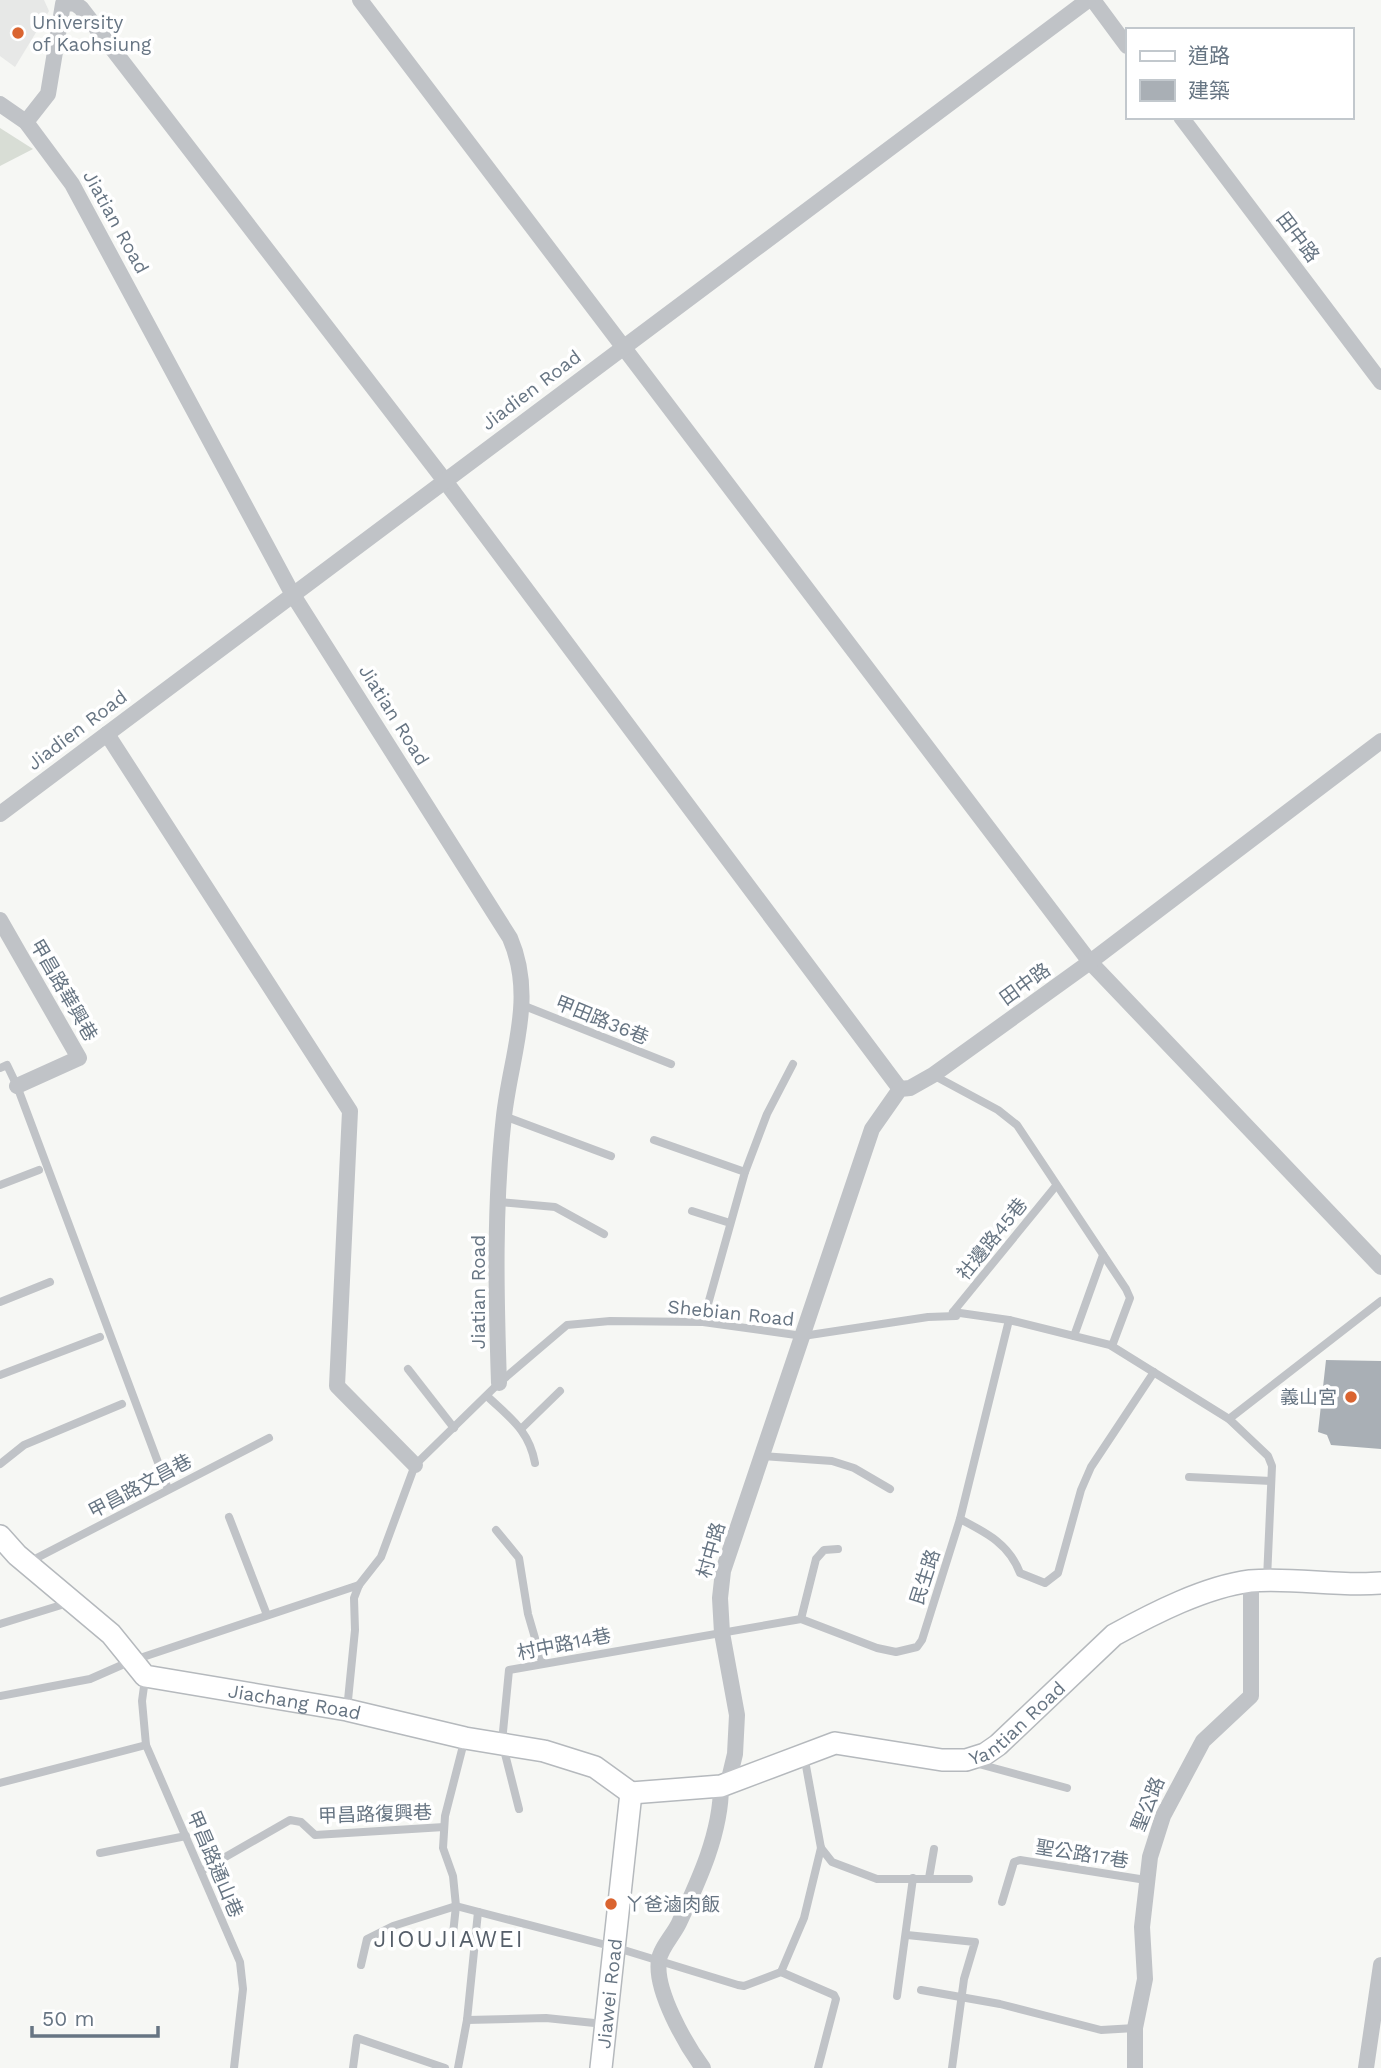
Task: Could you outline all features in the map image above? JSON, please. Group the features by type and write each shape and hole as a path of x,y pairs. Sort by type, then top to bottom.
{"street":[{"path":"360,0 1090,962 1381,1267"},
{"path":"1090,0 1126,45"},
{"name":"Jiadien Road","path":"0,814 1090,0"},
{"path":"26,122 48,94 63,4 74,3 81,8 445,481 892,1082 900,1089 872,1129 803,1336"},
{"name":"Jiatian Road","path":"0,104 26,122 72,184 293,595 510,938 523,979 522,1005 504,1116 496,1287 499,1383"},
{"name":"田中路","path":"1183,119 1381,382"},
{"path":"107,734 349,1111 337,1386 415,1465"},
{"name":"田中路","path":"900,1089 910,1088 933,1075 1090,962 1381,741"},
{"name":"甲昌路華興巷","path":"0,920 79,1058 17,1086"},
{"name":"村中路","path":"659,1960 696,1886 735,1754 737,1716 722,1632 720,1598 723,1571 803,1336"},
{"path":"0,1536 27,1563 111,1634 138,1668"},
{"name":"Yantian Road","path":"631,1793 725,1784 835,1743 849,1743 942,1760 966,1760 985,1754 998,1745 1114,1635 1206,1593 1259,1581 1357,1580 1381,1583"},
{"name":"聖公路","path":"1135,2068 1135,2028 1145,1979 1142,1927 1146,1880 1163,1816 1186,1767 1203,1741 1251,1696 1259,1581"},
{"name":"Jiachang Road","path":"138,1668 576,1759 595,1767 631,1793"},
{"name":"Jiawei Road","path":"601,2068 631,1793"},
{"path":"659,1960 663,1987 681,2035 703,2068"},
{"path":"1366,2068 1381,1965"}],"lane":[{"name":"甲田路36巷","path":"522,1005 671,1064"},
{"path":"703,1322 745,1172 767,1114 793,1064"},
{"path":"4,1066 17,1086 168,1489"},
{"path":"933,1075 998,1110 1017,1125 1055,1187 1103,1255 1130,1298 1112,1346"},
{"path":"504,1116 611,1156"},
{"path":"654,1140 745,1172"},
{"path":"0,1185 38,1170"},
{"name":"社邊路45巷","path":"953,1311 1055,1187"},
{"path":"500,1202 555,1207 604,1234"},
{"path":"692,1211 730,1223"},
{"path":"1074,1336 1103,1255"},
{"path":"0,1302 50,1282"},
{"path":"1228,1419 1381,1301"},
{"name":"Shebian Road","path":"359,1585 382,1557 415,1465 499,1383 567,1325 610,1321 703,1322 803,1336 928,1317 956,1316 953,1311"},
{"name":"Shebian Road","path":"953,1311 1010,1320 1112,1346 1228,1419 1268,1456 1272,1466 1259,1581"},
{"name":"民生路","path":"801,1619 877,1648 896,1652 917,1647 922,1640 960,1519 1010,1320"},
{"path":"0,1375 100,1337"},
{"path":"408,1369 454,1428"},
{"path":"960,1519 995,1538 1014,1558 1020,1573 1045,1583 1052,1579 1058,1573 1081,1490 1091,1467 1154,1372"},
{"path":"521,1429 560,1391"},
{"path":"487,1396 532,1443 535,1463"},
{"path":"0,1464 24,1445 122,1404"},
{"name":"甲昌路文昌巷","path":"27,1563 269,1438"},
{"path":"762,1455 832,1461 854,1468 890,1489"},
{"path":"1189,1477 1271,1481"},
{"path":"229,1517 267,1615"},
{"path":"496,1530 519,1558 528,1614 542,1662"},
{"path":"722,1632 801,1619 816,1559 824,1550 838,1549"},
{"path":"0,1696 138,1668 267,1615 359,1585"},
{"path":"347,1710 355,1630 354,1598 359,1585"},
{"path":"0,1624 74,1601"},
{"name":"村中路14巷","path":"519,1809 502,1742 509,1670 722,1632"},
{"name":"甲昌路通山巷","path":"138,1668 146,1745 240,1962 243,1989 234,2068"},
{"name":"甲昌路復興巷","path":"452,1943 456,1906 453,1876 443,1848 444,1827 451,1786 465,1738"},
{"path":"0,1783 146,1745"},
{"path":"361,1965 367,1939 393,1926 456,1906 614,1947 744,1986 781,1972 804,1918 821,1848 804,1755"},
{"path":"966,1760 1067,1788"},
{"name":"甲昌路復興巷","path":"201,1871 290,1820 301,1822 315,1835 444,1827"},
{"path":"100,1853 186,1836"},
{"path":"821,1848 832,1862 877,1879 969,1879"},
{"path":"929,1878 934,1849"},
{"name":"聖公路17巷","path":"1002,1902 1014,1862 1020,1860 1146,1880"},
{"path":"897,1996 913,1878"},
{"path":"458,2068 467,2020 478,1912"},
{"path":"906,1935 975,1941 961,1996 952,2068"},
{"path":"781,1972 836,1999 818,2068"},
{"path":"921,1990 961,1996 1101,2030 1135,2028"},
{"path":"467,2020 546,2018 607,2025"},
{"path":"353,2068 357,2038 445,2068"}],"shaded area":[{"name":"University of Kaohsiung","path":"0,0 44,0 49,11 15,67 0,56"},
{"path":"0,128 33,149 0,166"}],"building":[{"name":"義山宮","path":"1326,1360 1381,1361 1381,1449 1331,1445 1327,1435 1318,1432"}],"place":[{"name":"University of Kaohsiung","path":"18,33"},
{"name":"義山宮","path":"1351,1397"},
{"name":"ㄚ爸滷肉飯","path":"611,1904"}],"district":[{"name":"JIOUJIAWEI","path":"449,1939"}]}
